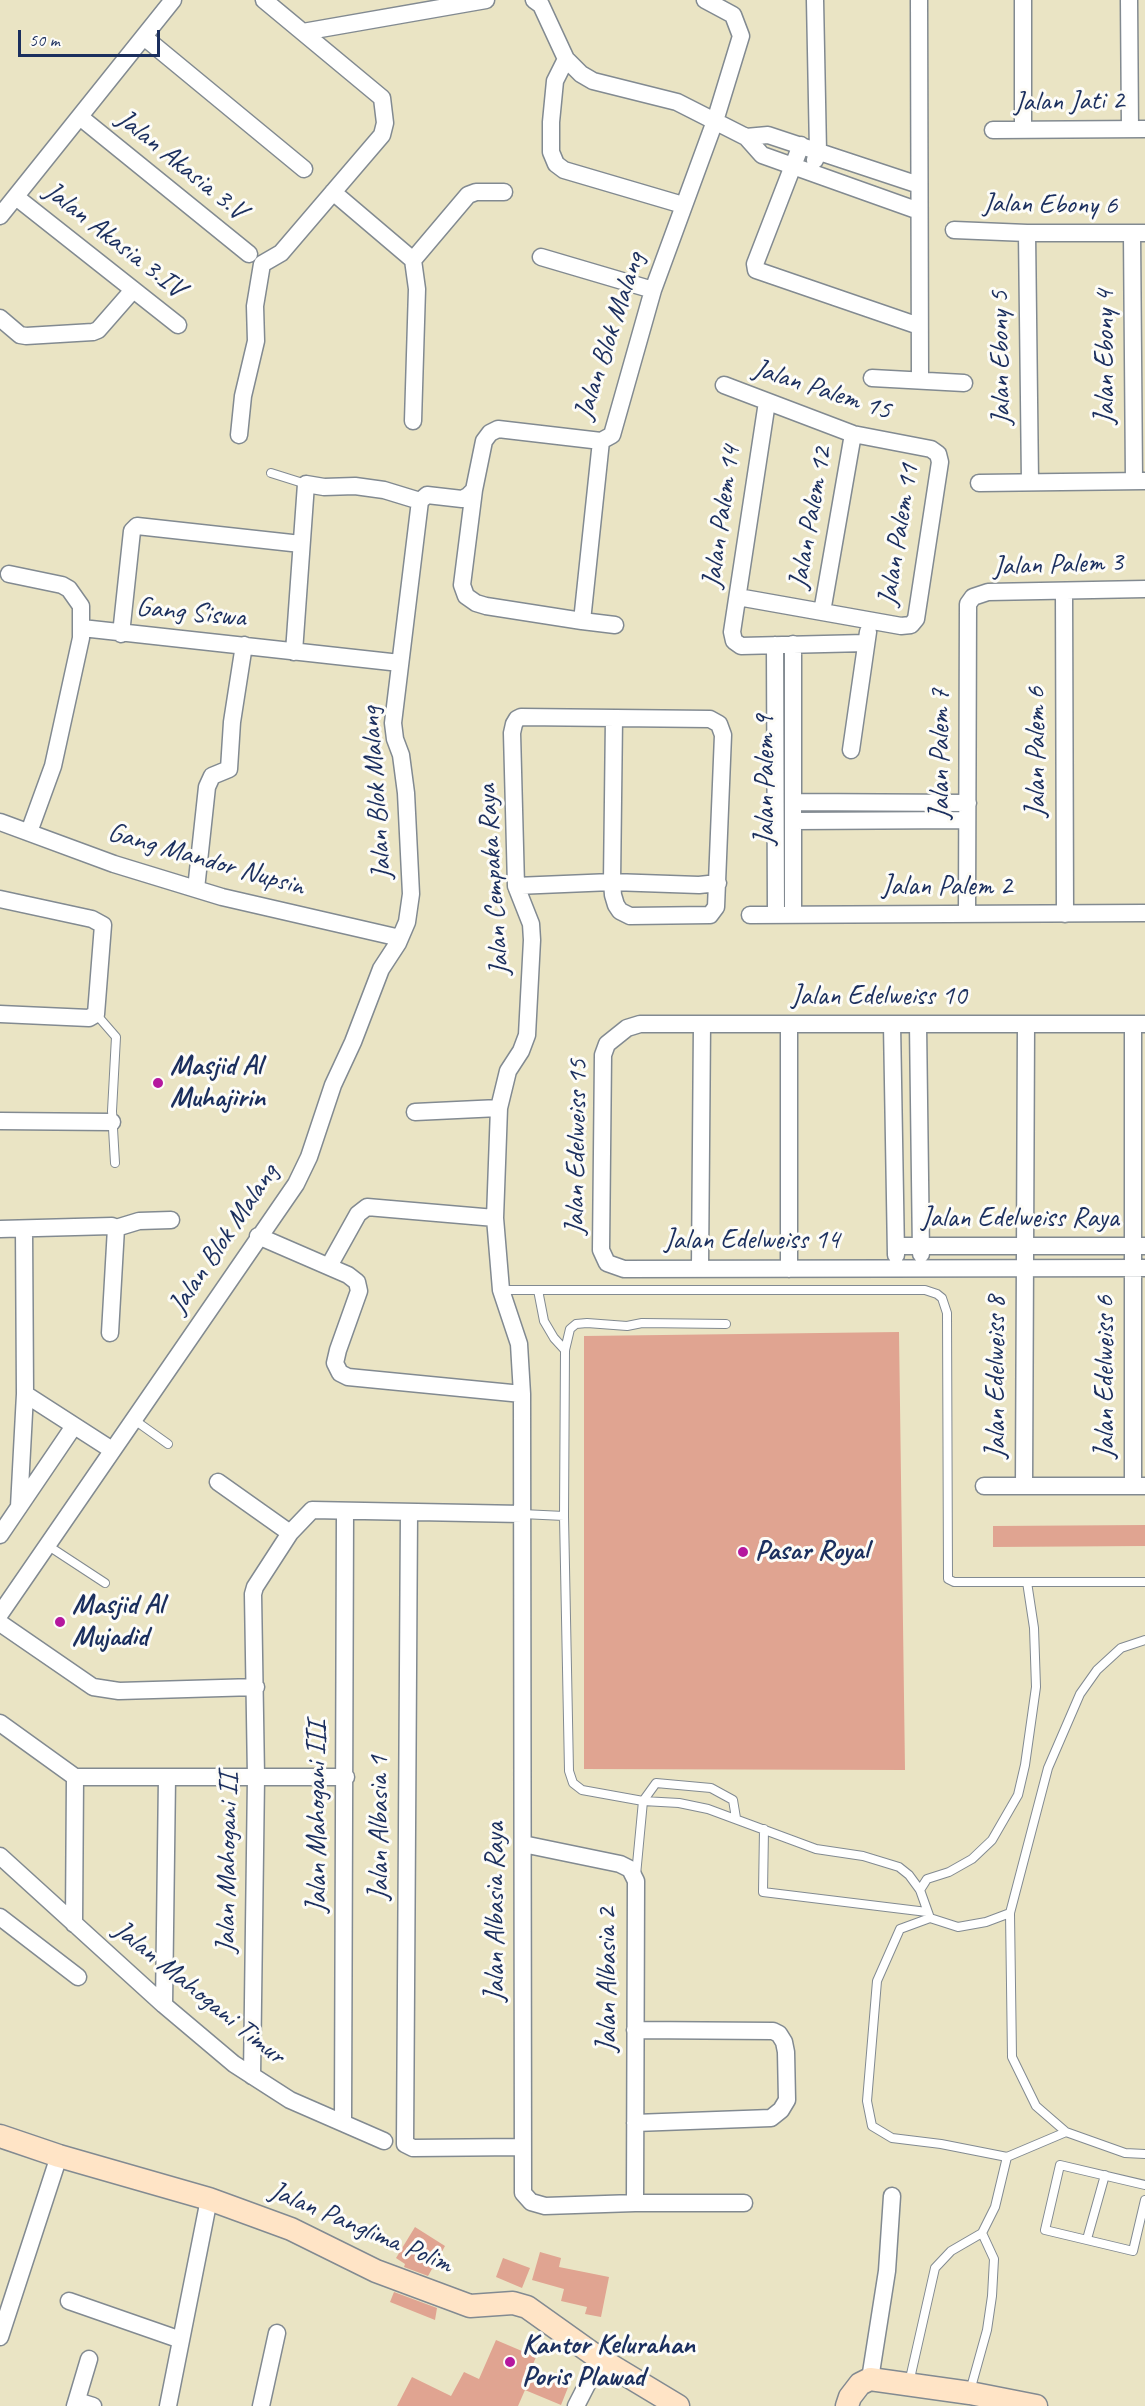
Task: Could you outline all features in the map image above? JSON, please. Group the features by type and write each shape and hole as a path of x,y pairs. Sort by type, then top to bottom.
{"street":[{"path":"0,216 173,0"},
{"path":"239,435 243,396 256,341 255,306 262,264 281,253 382,135 385,123 382,98 264,0"},
{"path":"303,32 486,0"},
{"path":"534,0 541,5 566,59 581,74 593,81 677,102 746,137 762,155 919,211"},
{"name":"Jalan Blok Malang","path":"615,625 486,606 466,596 462,585 474,490 484,441 490,433 498,429 601,441 612,435 653,290 715,121 741,36 734,15 705,0"},
{"path":"811,171 818,151 815,0"},
{"path":"919,0 920,380"},
{"path":"1023,0 1023,130"},
{"path":"1129,0 1138,129"},
{"path":"144,37 304,169"},
{"path":"566,59 555,81 550,122 551,152 556,164 564,170 683,205"},
{"name":"Jalan Akasia 3.V","path":"80,117 249,254"},
{"name":"Jalan Jati 2","path":"993,130 1138,129"},
{"path":"746,137 768,135 919,185"},
{"path":"801,145 755,264 756,270 919,326"},
{"path":"333,192 413,260 416,273 417,310 413,421"},
{"path":"413,260 468,195 476,192 504,192"},
{"name":"Jalan Akasia 3.IV","path":"16,196 178,325"},
{"name":"Jalan Ebony 6","path":"954,230 1027,233 1138,233"},
{"name":"Jalan Ebony 5","path":"1027,233 1030,482"},
{"name":"Jalan Ebony 4","path":"1138,233 1139,481"},
{"path":"541,257 653,290"},
{"path":"0,318 20,335 26,336 93,332 133,290"},
{"path":"872,378 964,383"},
{"name":"Jalan Palem 15","path":"724,385 853,434 931,448 938,454"},
{"name":"Jalan Palem 14","path":"767,402 732,632 734,641 741,646 775,645"},
{"name":"Jalan Palem 12","path":"822,612 853,434"},
{"path":"582,621 601,441"},
{"name":"Jalan Palem 11","path":"870,621 901,626 911,625 916,619 940,462 938,454"},
{"path":"979,483 1139,481"},
{"path":"294,652 306,484 384,490 420,501 432,494 462,499 474,490"},
{"name":"Jalan Blok Malang","path":"0,1614 258,1236 296,1184 309,1157 333,1084 353,1042 381,969 407,922 411,894 404,771 393,723 420,501"},
{"path":"121,634 132,531 137,526 301,544"},
{"path":"9,574 62,585 69,589 81,606 82,628 53,766 29,832"},
{"name":"Jalan Palem 3","path":"974,597 987,592 1145,589"},
{"name":"Jalan Palem 6","path":"1064,591 1065,914"},
{"path":"738,597 870,621 851,750"},
{"name":"Jalan Palem 7","path":"967,914 968,604 974,597"},
{"name":"Gang Siswa","path":"82,628 400,663"},
{"path":"775,645 866,643"},
{"name":"Jalan Palem 9","path":"793,644 793,915"},
{"path":"196,889 207,788 213,776 229,769 232,722 244,645"},
{"name":"Jalan Palem 9","path":"775,645 776,915"},
{"name":"Jalan Cempaka Raya","path":"522,1514 522,1394 519,1344 501,1290 495,1218 500,1108 508,1071 526,1035 532,940 528,916 516,886 514,724 521,717 710,718 715,721 722,729 716,907 710,915 630,916 620,911 616,905 612,882"},
{"path":"612,882 614,718"},
{"path":"793,802 968,803"},
{"path":"793,821 967,820"},
{"name":"Gang Mandor Nupsin","path":"0,822 114,864 196,889 400,938"},
{"path":"516,886 612,882 699,885 718,883"},
{"path":"0,899 92,919 103,925 92,1016 0,1014"},
{"name":"Jalan Palem 2","path":"750,915 1145,913"},
{"name":"Jalan Edelweiss 10","path":"617,1036 627,1028 640,1024 1139,1024"},
{"path":"700,1267 702,1024"},
{"path":"789,1024 789,1269"},
{"path":"892,1024 897,1268"},
{"path":"918,1024 921,1269"},
{"name":"Jalan Edelweiss 8","path":"1024,1486 1026,1024"},
{"name":"Jalan Edelweiss 6","path":"1139,1024 1139,1486"},
{"name":"Jalan Edelweiss 15","path":"608,1263 601,1250 603,1054 607,1044 617,1036"},
{"path":"415,1112 500,1108"},
{"path":"0,1121 112,1122"},
{"path":"329,1266 358,1214 367,1208 495,1218"},
{"path":"0,1229 112,1226 116,1228 139,1221 171,1220"},
{"path":"110,1333 116,1228"},
{"path":"19,1507 26,1394 24,1229"},
{"path":"258,1236 329,1266 357,1282 359,1291 338,1350 336,1363 340,1373 348,1377 522,1394"},
{"name":"Jalan Edelweiss Raya","path":"896,1246 1139,1246"},
{"name":"Jalan Edelweiss 14","path":"608,1263 624,1269 897,1268"},
{"name":"Jalan Edelweiss Raya","path":"897,1268 1139,1268"},
{"path":"26,1394 112,1450"},
{"path":"0,1535 74,1426"},
{"path":"218,1482 295,1527 312,1510 522,1514"},
{"path":"984,1486 1139,1486"},
{"name":"Jalan Mahogani III","path":"343,2123 346,1777 345,1511"},
{"name":"Jalan Albasia 1","path":"409,1512 405,2144 413,2148 522,2147"},
{"name":"Jalan Albasia Raya","path":"522,1514 522,2147 524,2193 531,2202 545,2206 635,2203"},
{"name":"Jalan Mahogani II","path":"252,2076 256,1777 253,1594 255,1587 295,1527"},
{"path":"0,1623 93,1687 119,1691 256,1687"},
{"path":"0,1723 75,1777 346,1777"},
{"path":"74,1924 75,1777"},
{"path":"164,2005 167,1777"},
{"name":"Jalan Albasia 2","path":"523,1844 620,1864 630,1869 636,1881 635,2203"},
{"name":"Jalan Mahogani Timur","path":"0,1856 164,2005 252,2076 290,2100 384,2141"},
{"path":"0,1917 78,1977"},
{"path":"635,2030 773,2031 779,2034 784,2042 787,2100 782,2110 771,2118 636,2123"},
{"name":"Jalan Panglima Polim","path":"0,2136 59,2156 208,2199 261,2218 291,2229 376,2271 470,2306 513,2303 527,2307 600,2359 678,2406"},
{"path":"0,2337 59,2156"},
{"path":"870,2379 886,2271 892,2196"},
{"path":"168,2406 208,2199"},
{"path":"635,2203 744,2203"},
{"path":"69,2301 181,2340"},
{"path":"261,2406 276,2333"},
{"path":"576,2406 600,2359"},
{"path":"82,2404 89,2360"},
{"path":"847,2406 850,2397 860,2384 870,2379 970,2393 1036,2406"}],"lane":[{"path":"271,473 306,484"},
{"path":"92,1016 116,1037 112,1122 115,1163"},
{"path":"501,1290 930,1290 942,1298 947,1313 946,1576 948,1579 954,1582 1145,1582"},
{"path":"538,1290 544,1321 554,1338 565,1350"},
{"path":"726,1324 576,1324 570,1329 565,1350 564,1516 569,1771 573,1783 582,1790 708,1809 816,1849 863,1856 899,1867 909,1875 920,1890 929,1915"},
{"path":"133,1419 168,1444"},
{"path":"522,1514 564,1516"},
{"path":"47,1545 105,1583"},
{"path":"920,1890 927,1879 950,1872 972,1859 992,1840 1018,1795 1025,1765 1036,1687 1034,1628 1027,1582"},
{"path":"1145,1640 1121,1648 1097,1670 1080,1694 1048,1768 1010,1913 1012,2058 1036,2106 1066,2132 1125,2153 1145,2154"},
{"path":"636,1881 644,1801 656,1783 711,1788 733,1800 736,1818"},
{"path":"764,1829 763,1892 929,1915 958,1927 987,1922 1010,1913"},
{"path":"929,1915 900,1929 878,1981 867,2101 872,2126 892,2138 942,2144 1007,2157 1066,2132"},
{"path":"909,2384 935,2268 951,2251 982,2233 995,2207 1007,2157"},
{"path":"1145,2185 1060,2165 1045,2230 1134,2251 1145,2200"},
{"path":"1087,2240 1105,2175"},
{"path":"970,2393 987,2330 992,2296 994,2259 982,2233"}],"building":[{"name":"Pasar Royal","path":"899,1332 905,1770 584,1769 584,1336"},
{"path":"1145,1525 1145,1546 993,1547 993,1526"},
{"path":"415,2227 445,2246 428,2276 404,2267 405,2264 396,2258"},
{"path":"540,2252 561,2258 559,2267 609,2277 601,2317 585,2314 587,2307 561,2301 564,2289 532,2280"},
{"path":"503,2258 530,2268 522,2288 496,2277"},
{"path":"394,2292 437,2308 435,2320 390,2302"},
{"path":"496,2340 536,2357 531,2369 569,2385 561,2405 525,2390 518,2406 397,2406 412,2377 451,2396 464,2372 479,2379"}],"place":[{"name":"Masjid Al Muhajirin","path":"158,1083"},
{"name":"Pasar Royal","path":"743,1552"},
{"name":"Masjid Al Mujadid","path":"60,1622"},
{"name":"Kantor Kelurahan Poris Plawad","path":"510,2362"}]}
